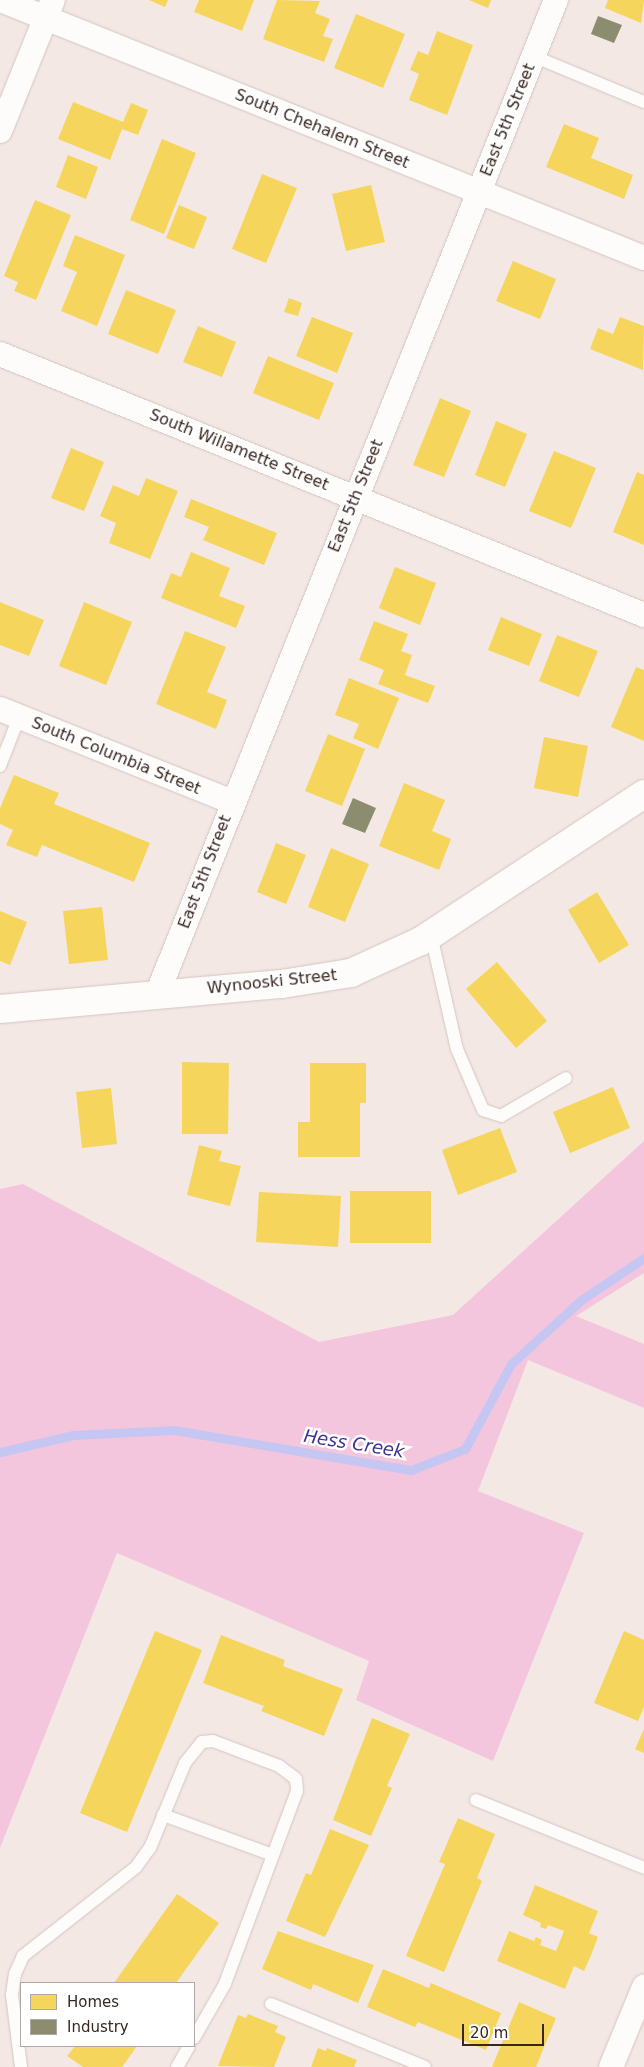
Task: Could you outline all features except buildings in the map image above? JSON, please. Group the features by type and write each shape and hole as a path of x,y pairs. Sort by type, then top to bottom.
{"main road":[{"name":"Wynooski Street","path":"0,1009 158,992 282,984 350,973 431,935 644,794"}],"street":[{"name":"South Chehalem Street","path":"1,0 49,9 479,192 644,258"},
{"name":"East 5th Street","path":"158,992 232,802 556,0"},
{"path":"0,131 49,9"},
{"name":"South Willamette Street","path":"0,354 644,615"},
{"name":"South Columbia Street","path":"9,713 232,802"},
{"path":"611,2067 644,1987"}],"lane":[{"path":"534,56 644,102"},
{"path":"0,766 9,713"},
{"path":"431,935 458,1049 483,1110 501,1116 566,1078"},
{"path":"20,2067 12,1995 15,1974 23,1956 136,1867 150,1848 185,1763 202,1742 213,1740 278,1766 296,1779 297,1791 225,1984 195,2036"},
{"path":"476,1800 644,1868"},
{"path":"163,1815 273,1855"},
{"path":"271,2004 425,2067"},
{"path":"176,2067 188,2047"}],"shaded area":[{"path":"644,1141 644,1273 576,1316 644,1344 644,1408 528,1360 478,1491 584,1533 493,1761 356,1700 369,1661 117,1553 0,1848 0,1189 23,1184 319,1342 453,1315"}],"waterway":[{"name":"Hess Creek","path":"0,1452 73,1435 174,1430 411,1470 465,1449 511,1364 581,1300 644,1258"}]}
